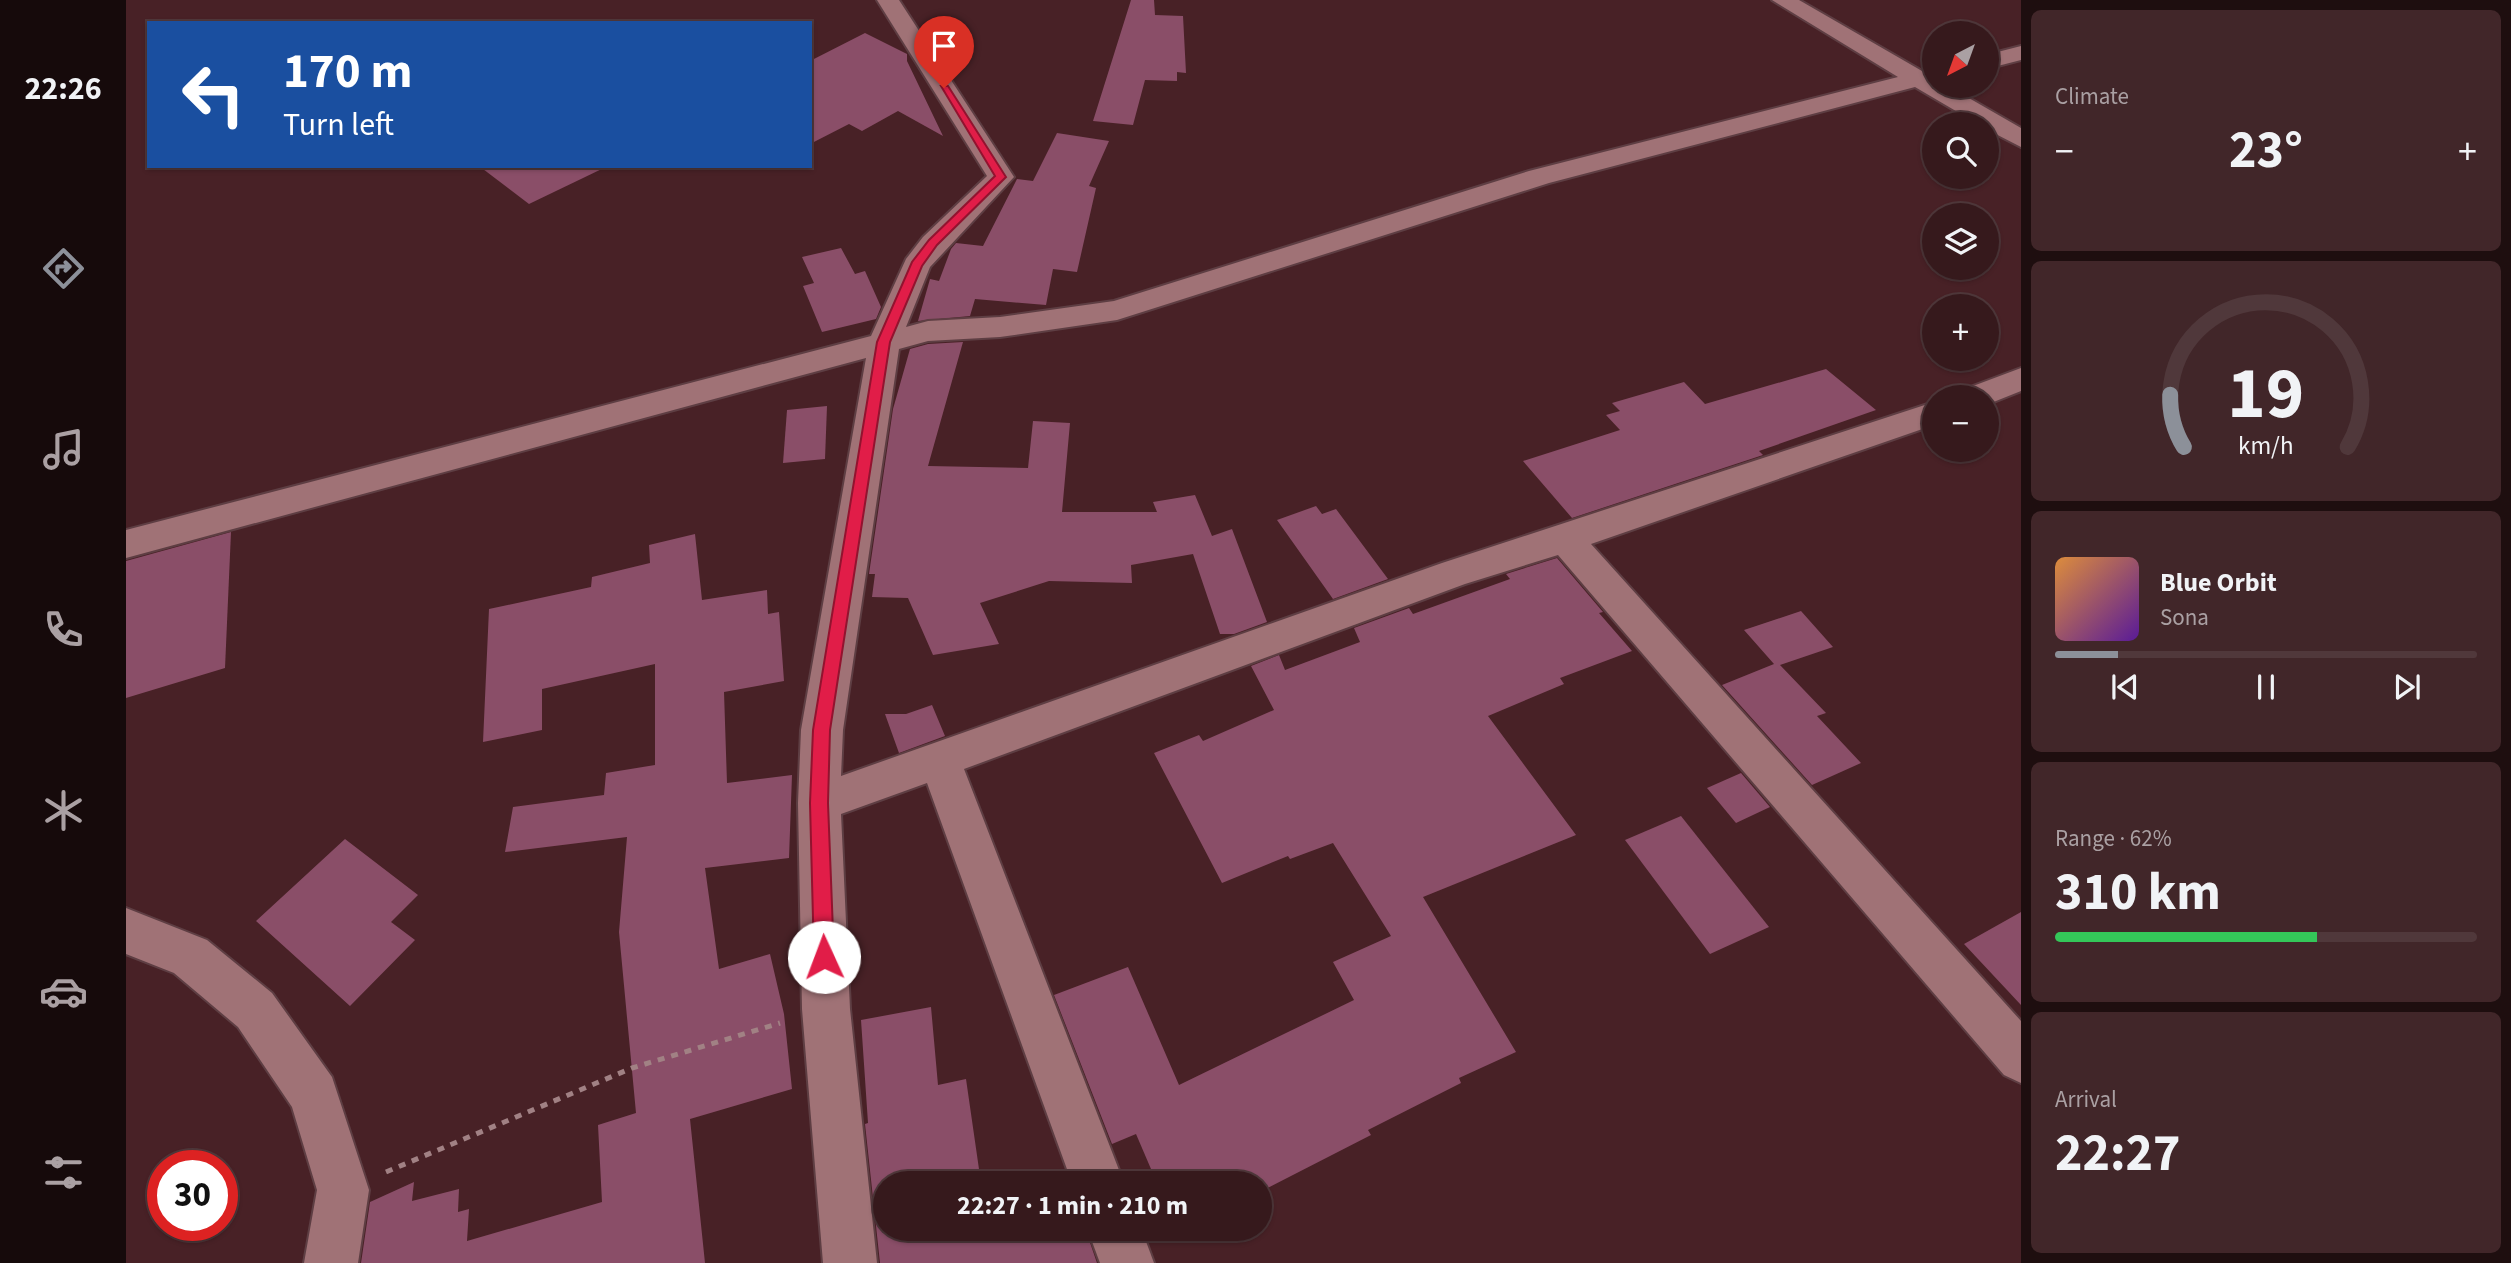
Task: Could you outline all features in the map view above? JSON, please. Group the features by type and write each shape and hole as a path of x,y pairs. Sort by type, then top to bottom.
{"street":[{"path":"850,1263 826,1009 819,803 822,730 884,342 916,265 933,243 1001,177 888,0"},
{"path":"1783,0 1922,76"},
{"path":"1999,59 2021,53"},
{"path":"126,544 928,331 1000,327 1117,310 1539,177 1922,79"},
{"path":"1956,98 2021,139"},
{"path":"1999,388 2021,379"},
{"path":"819,803 1455,573 1565,539 1922,416"},
{"path":"1565,539 2021,1058"},
{"path":"939,759 1093,1171"},
{"path":"126,931 190,956 255,1010 314,1095 343,1190 331,1263"},
{"path":"1119,1241 1127,1263"}],"path":[{"path":"343,1190 632,1068 826,1009"}],"building":[{"path":"1131,0 1154,0 1155,15 1183,16 1186,73 1177,72 1177,81 1145,80 1133,125 1093,121"},
{"path":"865,33 907,54 907,61 943,136 898,111 862,131 849,124 812,143 812,60"},
{"path":"1057,133 1109,141 1089,186 1096,188 1077,272 1053,269 1046,305 975,299 970,316 918,321 930,279 939,281 951,249 956,243 983,246 1017,179 1033,181"},
{"path":"482,168 604,168 529,204"},
{"path":"841,248 855,274 865,271 881,307 876,319 822,332 803,286 814,283 802,257"},
{"path":"963,342 928,466 1028,468 1033,421 1070,423 1062,512 1157,512 1153,502 1195,495 1212,536 1232,529 1267,622 1234,634 1220,634 1193,554 1131,565 1132,583 1049,581 980,603 999,644 933,655 908,598 872,597 875,574 869,574 893,409 910,349 928,344"},
{"path":"1826,369 1876,410 1759,451 1763,455 1572,518 1523,461 1620,430 1606,415 1620,411 1612,403 1684,382 1705,404"},
{"path":"827,406 825,459 783,463 787,410"},
{"path":"1316,506 1322,514 1336,509 1388,579 1333,599 1277,520"},
{"path":"231,532 225,668 126,698 126,561"},
{"path":"695,534 702,600 767,590 768,614 779,612 784,681 724,692 727,783 792,775 789,858 705,868 719,969 770,954 784,1014 792,1089 690,1119 705,1263 361,1263 370,1202 414,1182 412,1201 459,1189 458,1212 469,1209 467,1241 602,1202 598,1125 636,1113 619,932 627,837 505,852 513,807 604,795 606,773 655,765 655,664 542,689 542,730 483,742 489,609 591,587 592,577 650,563 649,545"},
{"path":"1557,558 1632,651 1560,678 1564,684 1488,716 1576,835 1423,897 1516,1052 1459,1078 1461,1083 1368,1130 1371,1135 1272,1186 1272,1171 1152,1171 1136,1134 1112,1144 1054,995 1128,967 1179,1085 1354,1000 1333,962 1391,936 1333,843 1290,859 1288,856 1222,883 1154,753 1199,735 1203,741 1274,710 1251,666 1279,655 1285,670 1360,642 1354,628 1409,608 1413,614 1510,579 1506,574"},
{"path":"1801,611 1833,647 1780,665 1826,713 1817,716 1861,763 1812,785 1722,685 1774,664 1744,630"},
{"path":"932,705 945,736 899,753 885,714 906,714"},
{"path":"1741,773 1770,807 1736,823 1707,788"},
{"path":"1681,816 1769,927 1710,954 1625,840"},
{"path":"345,839 418,895 391,922 415,940 350,1006 256,921"},
{"path":"2021,912 2021,1005 1964,944"},
{"path":"931,1007 938,1085 966,1079 979,1171 873,1171 873,1198 865,1124 868,1123 861,1020"},
{"path":"878,1241 1089,1241 1097,1263 880,1263"}],"route":[{"path":"824,957 819,803 822,730 874,391 884,342 916,265 933,243 1001,177 944,88"}]}
